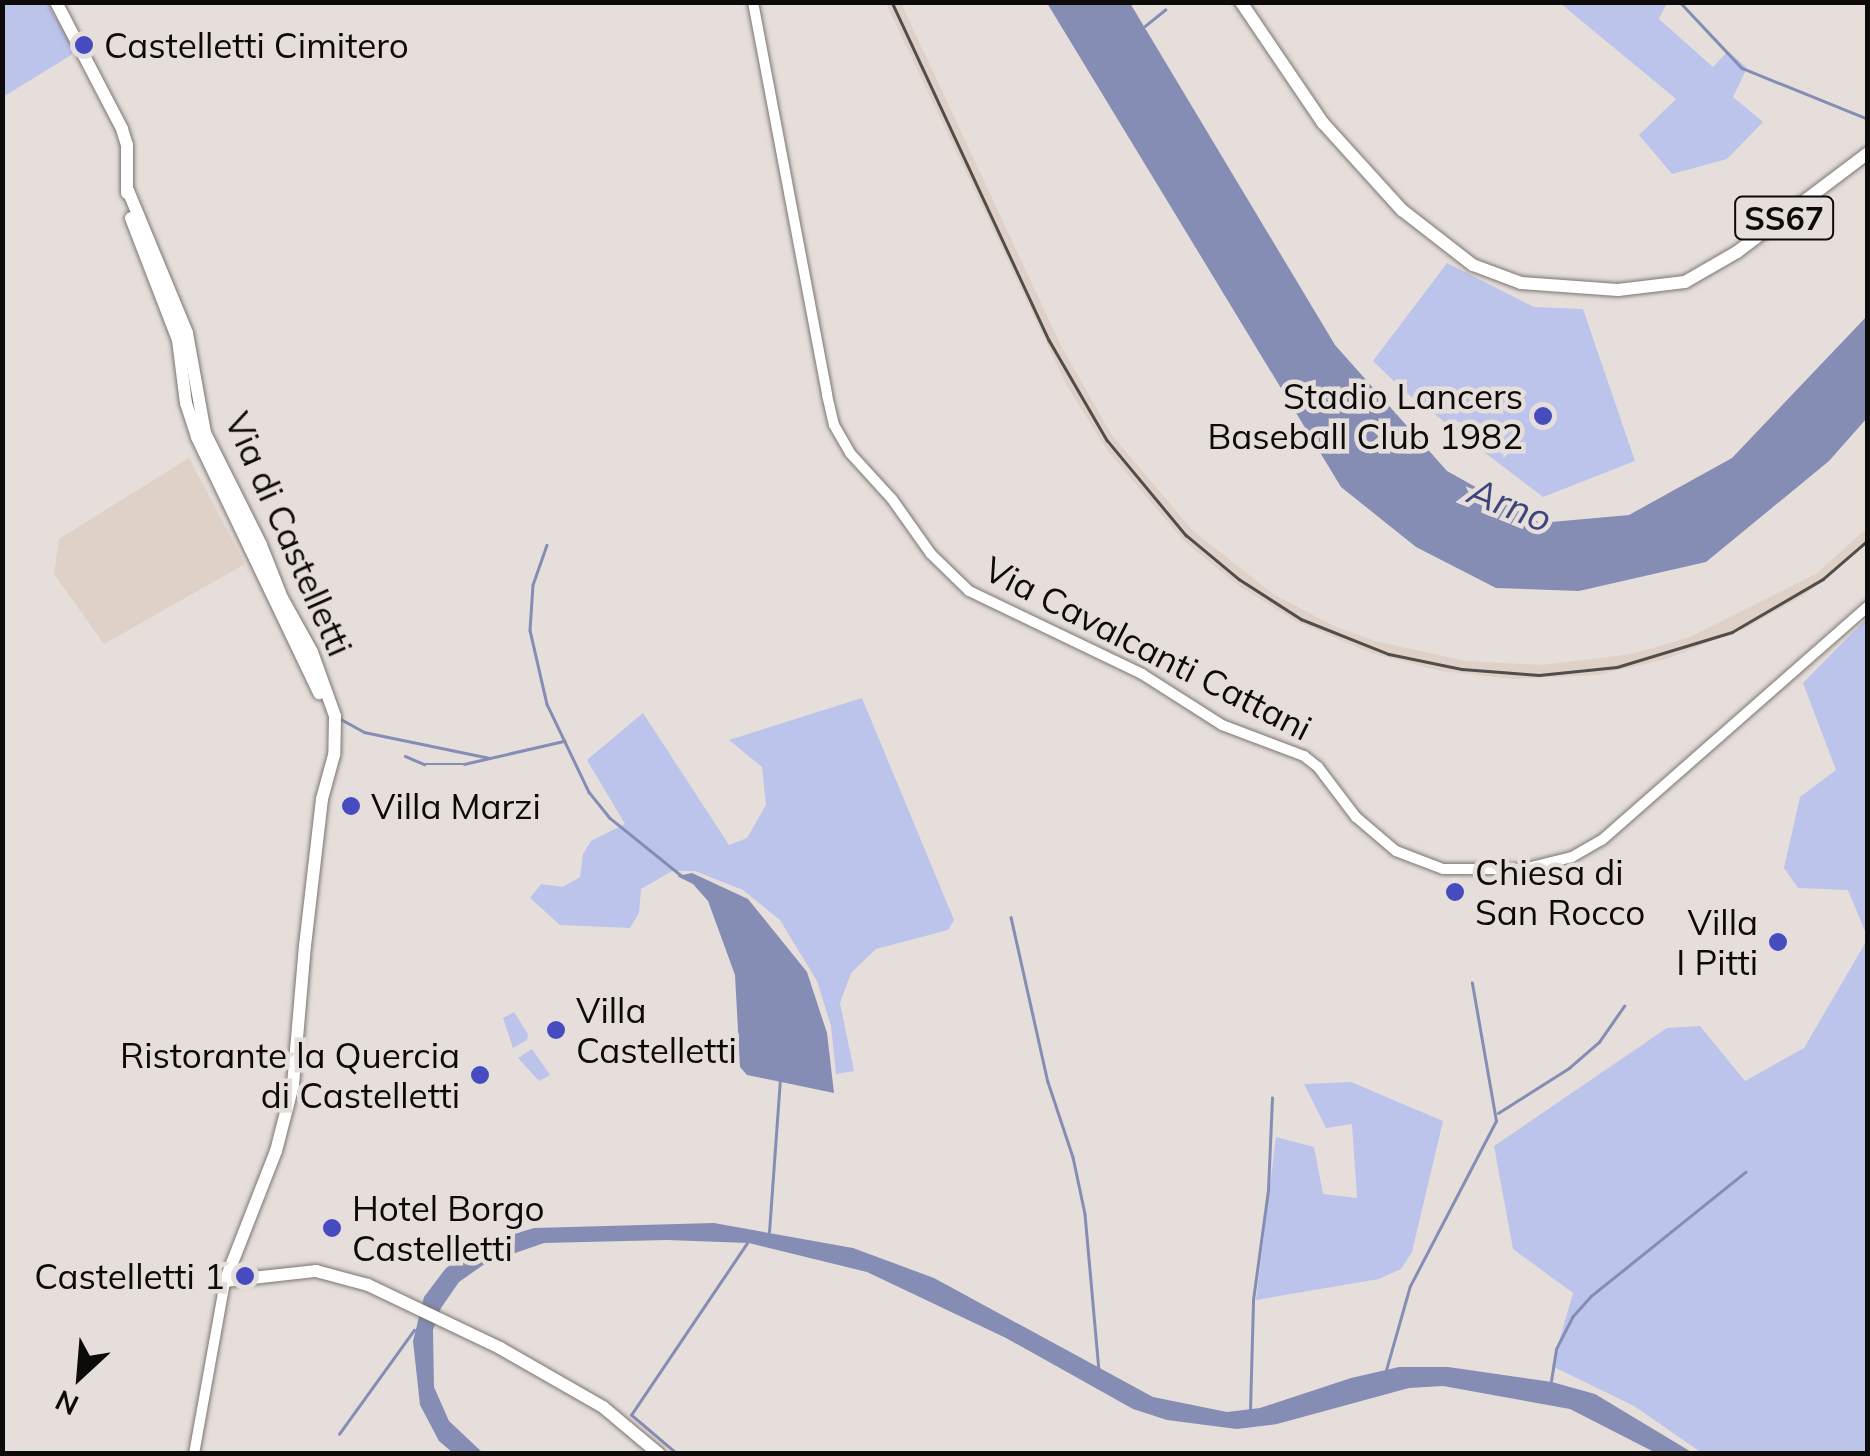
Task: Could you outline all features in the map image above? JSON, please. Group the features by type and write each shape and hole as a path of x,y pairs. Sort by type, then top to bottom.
{"main road":[{"name":"SS67","path":"1241,2 1323,123 1360,166 1421,227 1473,265 1506,279 1569,288 1649,289 1696,278 1868,154"},
{"name":"Via di Castelletti","path":"58,6 122,129 127,145 126,188 188,333 205,433 262,545 282,598 312,652 333,709 335,737 317,840 294,1085 276,1151 225,1282"},
{"path":"225,1282 316,1271 354,1280 446,1322 603,1407 660,1454"}],"street":[{"name":"Via Cavalcanti Cattani","path":"753,2 801,262 840,439 892,499 940,566 969,591 1142,674 1222,724 1304,756 1318,767 1356,816 1396,851 1443,870 1523,869 1572,857 1602,840 1868,606"},
{"path":"194,1454 225,1282"}],"shaded area":[{"path":"3,3 47,3 76,52 3,97"},
{"path":"886,3 901,3 1061,346 1111,434 1192,530 1273,594 1336,627 1375,641 1465,661 1542,665 1632,654 1690,637 1816,574 1867,528 1867,544 1806,594 1748,627 1663,660 1597,675 1513,679 1441,671 1374,654 1297,622 1239,586 1184,541 1107,450 1066,384"},
{"name":"Arno","path":"1047,3 1130,3 1335,345 1447,471 1540,523 1629,515 1732,458 1867,316 1867,418 1829,461 1706,562 1579,591 1496,588 1416,547 1341,487"},
{"path":"1560,3 1667,3 1659,19 1713,67 1728,51 1747,68 1733,97 1763,122 1727,159 1672,174 1639,135 1676,99"},
{"path":"1447,263 1534,307 1583,309 1635,461 1543,497 1404,391 1373,361"},
{"path":"189,458 245,564 104,644 54,574 59,539"},
{"path":"1867,618 1867,936 1848,890 1798,888 1784,868 1800,797 1836,770 1803,683"},
{"path":"862,698 954,920 948,930 876,949 851,973 840,1003 854,1071 836,1074 831,1026 817,981 780,920 743,890 695,871 672,871 641,889 639,913 630,928 560,925 530,898 541,884 563,887 580,877 583,854 591,841 625,824 587,760 643,713 729,845 747,838 766,805 762,767 729,740"},
{"path":"692,873 748,899 807,972 827,1033 834,1093 747,1075 740,1067 735,975 708,901 693,884 677,876"},
{"path":"1867,940 1867,1453 1702,1453 1634,1406 1552,1366 1573,1293 1513,1249 1494,1146 1667,1028 1700,1026 1745,1081 1804,1048"},
{"path":"514,1012 528,1034 527,1040 513,1048 503,1018"},
{"path":"532,1049 550,1075 539,1081 518,1058"},
{"path":"1351,1082 1443,1121 1412,1252 1401,1269 1379,1279 1256,1300 1276,1137 1314,1147 1323,1194 1357,1198 1352,1124 1326,1128 1304,1084"},
{"path":"714,1223 853,1248 934,1278 1153,1397 1227,1412 1260,1408 1351,1378 1399,1367 1448,1367 1552,1382 1595,1394 1693,1453 1656,1453 1570,1409 1443,1386 1409,1388 1277,1424 1237,1429 1167,1420 1133,1409 1006,1338 867,1272 749,1243 667,1240 544,1243 486,1263 459,1282 441,1308 433,1330 434,1387 449,1421 483,1453 453,1453 439,1441 420,1405 413,1341 424,1297 446,1268 487,1242 534,1228"}],"waterway":[{"path":"1680,2 1742,68 1868,119"},
{"path":"1145,26 1165,10"},
{"path":"547,545 533,585 530,630 547,704 589,792 610,818 683,877"},
{"path":"339,718 364,732 489,758"},
{"path":"405,756 424,764 464,764 564,741"},
{"path":"1011,917 1048,1082 1073,1157 1085,1214 1099,1370"},
{"path":"1386,1370 1410,1286 1496,1121 1472,983"},
{"path":"1498,1113 1569,1068 1599,1042 1624,1006"},
{"path":"769,1232 780,1080"},
{"path":"1250,1410 1253,1300 1268,1190 1272,1098"},
{"path":"1551,1381 1556,1349 1572,1317 1591,1296 1745,1172"},
{"path":"677,1454 631,1415 747,1243"},
{"path":"339,1434 414,1330"}],"railway":[{"path":"892,2 1049,340 1107,440 1186,535 1239,579 1301,619 1389,654 1462,669 1539,675 1617,667 1732,632 1823,579 1868,540"}],"place":[{"name":"Castelletti Cimitero","path":"84,45"},
{"name":"Stadio Lancers Baseball Club 1982","path":"1543,416"},
{"name":"Villa Marzi","path":"351,806"},
{"name":"Chiesa di San Rocco","path":"1455,892"},
{"name":"Villa I Pitti","path":"1778,942"},
{"name":"Villa Castelletti","path":"556,1030"},
{"name":"Ristorante la Quercia di Castelletti","path":"480,1075"},
{"name":"Hotel Borgo Castelletti","path":"332,1228"},
{"name":"Castelletti 1","path":"245,1276"}]}
